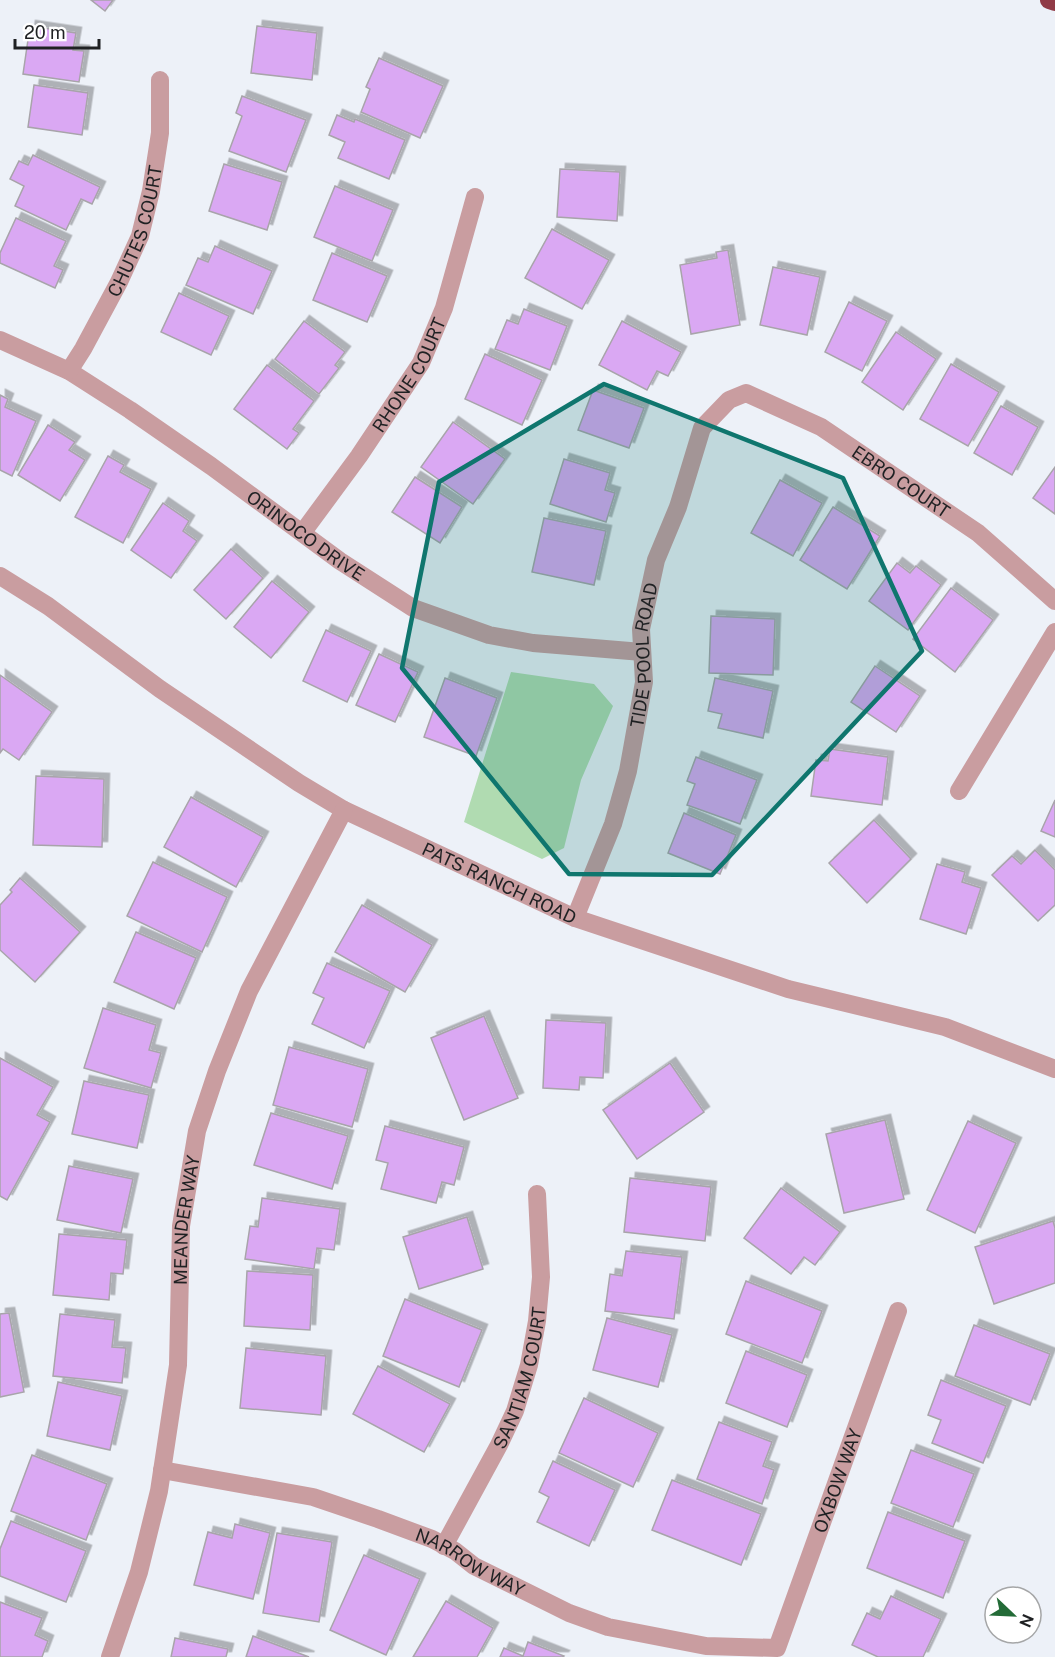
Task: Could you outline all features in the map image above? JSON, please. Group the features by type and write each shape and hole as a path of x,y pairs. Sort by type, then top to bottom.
{"highway":[{"path":"1049,0 1055,3"}],"street":[{"name":"CHUTES COURT","path":"69,371 119,282 140,236 151,191 160,133 160,80"},
{"name":"RHONE COURT","path":"303,532 359,456 421,363 444,308 475,197"},
{"name":"ORINOCO DRIVE","path":"0,340 69,371 148,422 340,561 413,608 489,635 533,643 642,652"},
{"name":"EBRO COURT","path":"729,400 746,393 821,427 978,533 1055,601"},
{"name":"TIDE POOL ROAD","path":"574,918 613,824 628,771 644,682 641,629 656,560 678,507 702,428 729,400"},
{"name":"PATS RANCH ROAD","path":"0,576 48,606 170,696 299,783 344,810 574,918 788,990 945,1027 1055,1069"},
{"path":"959,791 1055,632"},
{"name":"MEANDER WAY","path":"111,1657 139,1572 159,1491 178,1365 181,1226 197,1131 217,1071 249,992 344,810"},
{"name":"SANTIAM COURT","path":"444,1546 515,1411 529,1365 537,1321 541,1277 537,1194"},
{"name":"OXBOW WAY","path":"777,1648 898,1311"},
{"name":"NARROW WAY","path":"162,1470 313,1497 378,1519 432,1539 504,1582 569,1613 608,1627 706,1646 777,1648"}],"highlighted area":[{"path":"604,384 843,478 922,651 712,875 569,874 402,668 439,482"}],"green space":[{"path":"511,672 594,684 613,706 581,780 564,848 542,859 464,822"}],"building":[{"path":"91,0 113,0 105,11"},
{"path":"30,26 76,33 73,50 84,51 79,82 23,74"},
{"path":"257,26 317,33 312,80 251,73"},
{"path":"379,58 443,86 420,138 361,112 370,89 366,87"},
{"path":"34,85 88,93 82,135 28,127"},
{"path":"242,96 306,120 286,172 229,151 242,116 236,113"},
{"path":"337,115 354,122 355,119 405,140 389,179 338,158 345,142 329,135"},
{"path":"33,155 100,187 92,204 81,199 66,230 15,206 24,186 10,179 19,161 28,165"},
{"path":"224,164 282,182 267,230 209,211"},
{"path":"560,169 620,172 617,221 557,217"},
{"path":"335,186 393,210 372,261 314,237"},
{"path":"16,218 66,241 54,266 63,270 55,288 0,263 0,253"},
{"path":"552,229 609,260 582,309 525,278"},
{"path":"215,246 272,271 253,314 186,285 198,258 208,262"},
{"path":"728,250 740,325 691,334 680,265 717,258 716,252"},
{"path":"332,253 387,276 367,322 313,300"},
{"path":"773,267 820,277 807,335 760,325"},
{"path":"179,293 229,316 211,355 161,332"},
{"path":"849,302 887,321 862,371 825,352"},
{"path":"524,309 567,326 550,370 495,349 507,320 518,324"},
{"path":"304,321 345,352 335,365 339,368 319,394 275,359"},
{"path":"622,321 681,352 668,376 657,371 647,390 599,365"},
{"path":"896,332 936,359 903,410 862,382"},
{"path":"485,354 542,380 522,425 465,399"},
{"path":"951,364 999,392 968,446 920,419"},
{"path":"267,365 314,401 293,429 299,433 287,449 234,409"},
{"path":"593,390 644,408 629,448 578,430"},
{"path":"0,395 8,399 5,407 36,421 12,476 0,470"},
{"path":"1001,406 1038,427 1012,475 974,453"},
{"path":"453,422 505,459 473,504 421,467"},
{"path":"48,425 75,442 69,450 85,460 60,501 18,475"},
{"path":"108,456 124,465 120,472 151,489 123,543 75,517"},
{"path":"564,459 610,473 605,490 615,493 606,522 550,504"},
{"path":"1055,467 1055,514 1033,498"},
{"path":"415,477 462,507 440,543 392,512"},
{"path":"780,480 822,503 793,556 751,533"},
{"path":"163,503 189,521 183,531 197,541 171,578 131,550"},
{"path":"833,507 880,536 847,589 800,560"},
{"path":"544,518 606,531 594,585 532,572"},
{"path":"231,549 263,578 226,619 194,590"},
{"path":"897,563 910,573 916,566 941,585 908,630 869,601"},
{"path":"272,581 309,612 271,658 234,627"},
{"path":"951,588 993,620 955,672 913,639"},
{"path":"711,616 775,619 773,675 709,673"},
{"path":"326,630 371,651 347,702 303,681"},
{"path":"379,654 418,672 395,722 356,705"},
{"path":"875,666 920,696 896,732 851,702"},
{"path":"0,675 52,712 19,760 3,749 0,753"},
{"path":"445,678 497,698 476,756 424,737"},
{"path":"715,678 773,691 763,738 718,728 722,714 708,711"},
{"path":"830,749 888,757 882,805 811,796 816,760 828,761"},
{"path":"696,757 757,780 740,824 687,805 695,784 687,781"},
{"path":"36,776 104,779 102,847 33,845"},
{"path":"191,797 263,837 236,887 164,847"},
{"path":"1055,800 1055,837 1041,831"},
{"path":"684,813 736,835 720,874 668,853"},
{"path":"874,820 911,859 867,903 829,863"},
{"path":"1035,850 1055,870 1055,905 1038,921 992,875 1012,856 1021,864"},
{"path":"153,862 227,897 202,952 127,916"},
{"path":"937,864 965,872 962,882 981,888 966,934 920,919"},
{"path":"20,878 80,932 35,982 0,950 0,905 12,892 10,890"},
{"path":"362,905 432,945 405,992 335,952"},
{"path":"136,932 196,958 174,1009 114,982"},
{"path":"327,963 390,991 364,1048 312,1024 324,998 313,993"},
{"path":"103,1008 156,1025 149,1050 161,1053 151,1088 84,1068"},
{"path":"484,1016 518,1098 464,1120 431,1038"},
{"path":"546,1020 606,1023 603,1078 580,1077 579,1090 543,1088"},
{"path":"289,1047 368,1069 352,1127 273,1105"},
{"path":"0,1058 53,1087 37,1115 50,1122 7,1200 0,1196"},
{"path":"670,1063 704,1112 637,1159 603,1110"},
{"path":"84,1081 149,1095 137,1148 72,1134"},
{"path":"271,1113 348,1136 332,1189 254,1165"},
{"path":"885,1120 904,1199 844,1213 826,1134"},
{"path":"968,1121 1016,1143 975,1233 927,1210"},
{"path":"385,1126 464,1147 454,1185 442,1182 436,1203 381,1189 388,1163 376,1160"},
{"path":"69,1166 133,1179 121,1233 57,1220"},
{"path":"630,1178 711,1187 705,1241 624,1232"},
{"path":"781,1188 840,1232 815,1265 804,1257 791,1274 744,1238"},
{"path":"262,1198 340,1209 334,1250 317,1248 314,1269 245,1259 250,1226 258,1227"},
{"path":"467,1217 483,1269 419,1289 403,1237"},
{"path":"1053,1221 1055,1283 994,1304 975,1247"},
{"path":"59,1234 127,1240 123,1274 111,1273 109,1300 53,1295"},
{"path":"626,1251 682,1257 674,1319 605,1311 610,1274 622,1276"},
{"path":"247,1271 313,1275 310,1330 244,1326"},
{"path":"746,1281 822,1311 802,1363 726,1334"},
{"path":"405,1299 482,1330 459,1387 383,1356"},
{"path":"9,1313 24,1392 0,1397 0,1314"},
{"path":"60,1314 115,1320 112,1347 126,1348 122,1383 53,1376"},
{"path":"607,1318 672,1335 658,1387 593,1370"},
{"path":"974,1325 1050,1354 1030,1405 955,1376"},
{"path":"246,1348 326,1356 321,1415 240,1408"},
{"path":"746,1351 807,1375 787,1427 726,1403"},
{"path":"378,1366 450,1404 424,1452 353,1414"},
{"path":"941,1380 1006,1406 983,1463 932,1443 941,1420 928,1415"},
{"path":"58,1382 122,1396 110,1450 47,1436"},
{"path":"584,1398 658,1433 633,1487 559,1453"},
{"path":"719,1422 772,1442 763,1466 774,1470 762,1504 697,1479"},
{"path":"911,1450 974,1474 953,1527 891,1503"},
{"path":"32,1455 107,1484 86,1540 11,1511"},
{"path":"553,1461 615,1490 589,1546 537,1522 549,1497 539,1492"},
{"path":"672,1480 761,1514 741,1565 652,1530"},
{"path":"888,1512 965,1541 943,1598 867,1568"},
{"path":"11,1521 86,1551 66,1602 0,1576 0,1549"},
{"path":"235,1524 270,1533 253,1599 194,1585 208,1532 232,1538"},
{"path":"277,1533 332,1542 319,1622 263,1613"},
{"path":"364,1555 420,1579 386,1655 330,1630"},
{"path":"891,1596 941,1619 923,1657 878,1657 852,1645 867,1613 880,1619"},
{"path":"446,1601 493,1628 477,1657 413,1657"},
{"path":"0,1602 42,1618 35,1635 48,1641 42,1657 0,1657"},
{"path":"253,1636 309,1657 246,1657"},
{"path":"175,1638 228,1649 226,1657 171,1657"},
{"path":"528,1642 564,1656 500,1657 504,1648 523,1656"}]}
